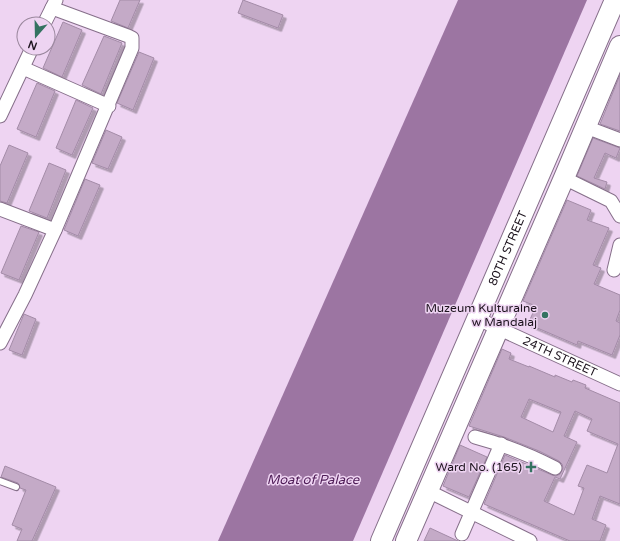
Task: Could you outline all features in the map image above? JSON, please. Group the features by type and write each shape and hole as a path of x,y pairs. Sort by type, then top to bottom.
{"main road":[{"name":"80TH STREET","path":"381,541 615,0"},
{"name":"80TH STREET","path":"406,541 619,50"}],"street":[{"path":"0,343 25,295 55,230 88,151 109,106 132,48 132,38 54,4 48,16"},
{"path":"0,116 28,56"},
{"path":"23,68 109,106"},
{"path":"586,126 620,140"},
{"path":"564,178 611,201 620,216"},
{"path":"0,209 55,230"},
{"path":"614,270 620,245"},
{"name":"24TH STREET","path":"478,319 620,384"},
{"path":"475,437 529,454 555,468"},
{"path":"462,534 501,444"},
{"path":"428,491 530,541"}],"lane":[{"path":"0,481 16,487"}],"water":[{"name":"Moat of Palace","path":"458,0 587,0 353,541 218,541"}],"building":[{"path":"120,0 140,0 128,28 111,21"},
{"path":"243,0 283,15 278,28 238,13"},
{"path":"63,22 82,30 62,77 43,68 48,56 56,56 56,38"},
{"path":"104,36 122,43 101,94 82,85"},
{"path":"139,52 154,58 133,110 117,103"},
{"path":"620,75 620,131 600,124"},
{"path":"37,83 55,91 36,137 17,129"},
{"path":"76,100 93,108 72,155 56,148"},
{"path":"106,130 122,137 108,169 92,163"},
{"path":"593,138 620,148 616,158 605,153 594,178 607,182 605,189 577,176"},
{"path":"9,145 28,153 7,203 0,201 0,166"},
{"path":"49,163 66,170 47,218 29,211"},
{"path":"85,179 100,185 78,236 64,230"},
{"path":"567,200 591,210 587,220 609,228 593,265 601,268 594,284 620,295 620,310 616,321 620,323 620,335 612,355 578,341 577,345 528,324 536,306 523,301"},
{"path":"21,226 39,232 19,280 1,273"},
{"path":"24,314 36,319 22,355 9,350"},
{"path":"502,349 511,353 509,359 555,377 555,375 572,382 573,380 586,385 585,388 620,403 620,504 600,496 592,519 606,525 600,541 570,541 484,504 505,455 556,476 560,474 563,468 559,461 539,451 504,437 469,426","holes":["529,399 561,412 553,432 521,417","575,411 592,419 587,431 618,444 607,473 587,465 578,486 584,488 574,515 544,501 555,477 560,479 577,442 564,436"]},
{"path":"460,445 487,457 469,497 443,486"},
{"path":"5,466 56,487 32,541 17,541 22,529 12,525 26,490 20,488 18,483 1,477"},
{"path":"430,528 458,541 424,541"}],"place":[{"name":"Muzeum Kulturalne w Mandalaj","path":"545,315"},
{"name":"Ward No. (165)","path":"531,467"}]}
